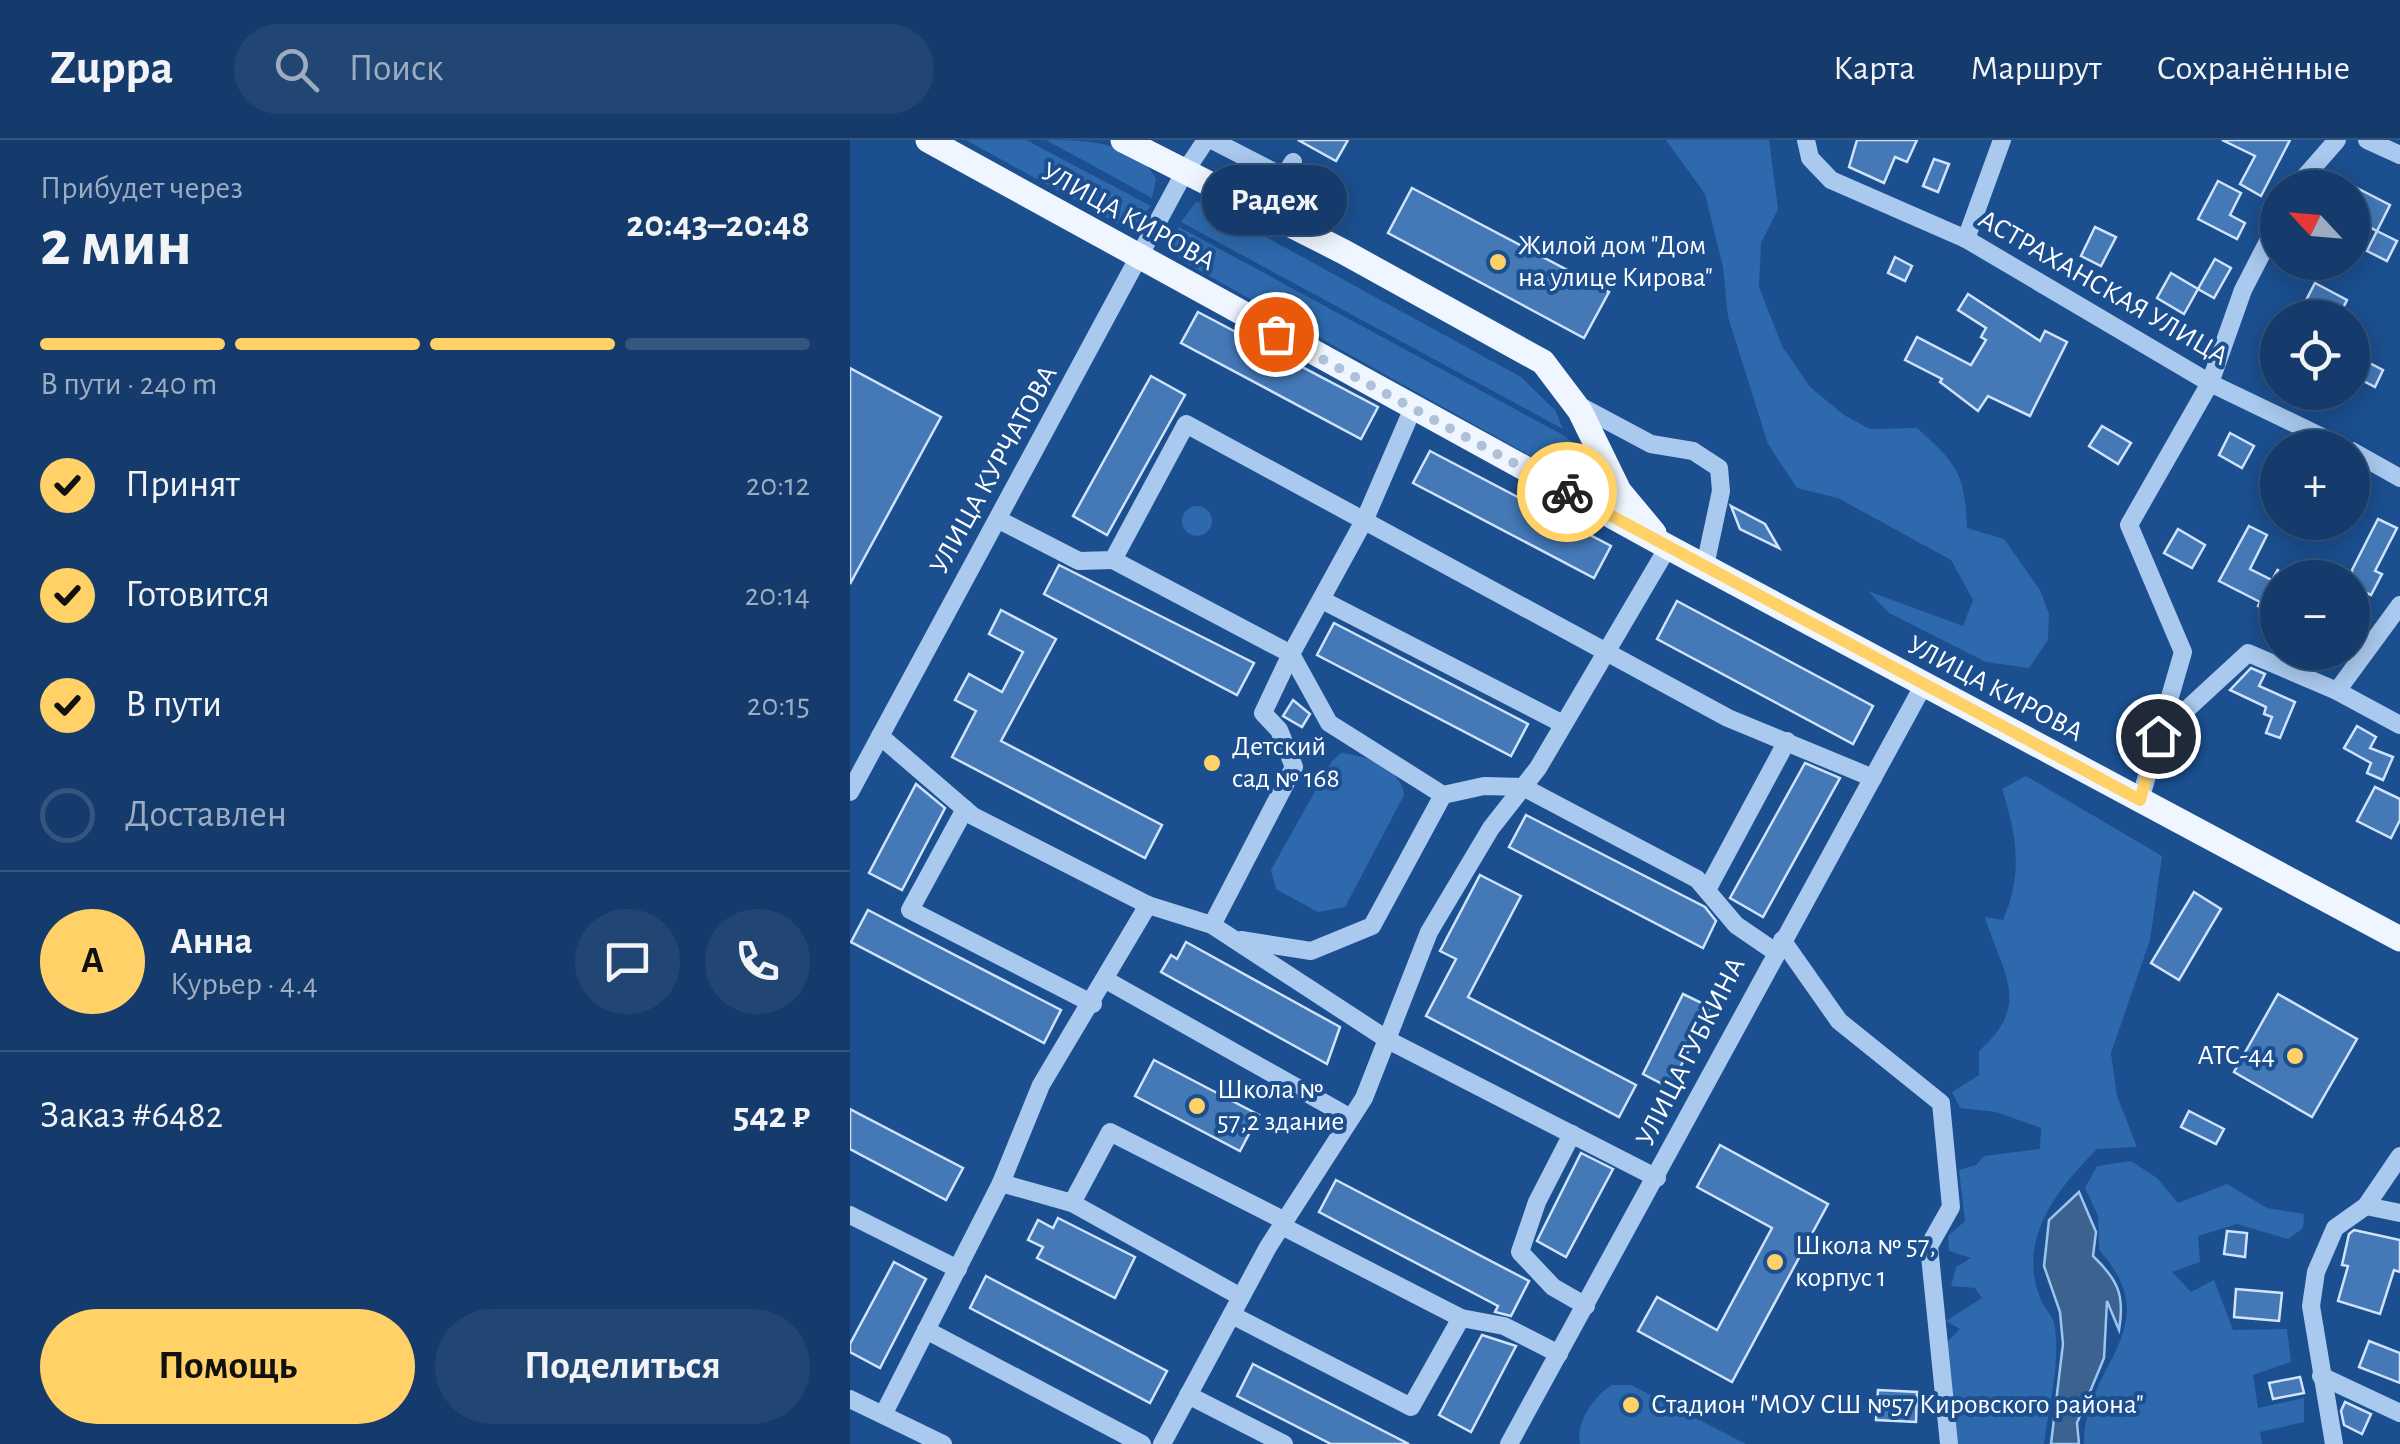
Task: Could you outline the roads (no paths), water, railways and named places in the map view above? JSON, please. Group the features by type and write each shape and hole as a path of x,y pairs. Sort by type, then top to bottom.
{"main road":[{"name":"УЛИЦА КИРОВА","path":"928,140 1923,686 2400,939"},
{"name":"УЛИЦА КИРОВА","path":"1124,140 1344,252 1543,362 1574,403 1619,492 1668,547"}],"street":[{"name":"УЛИЦА КУРЧАТОВА","path":"850,792 1184,173 1209,140"},
{"path":"1209,140 1262,157 1284,177 1292,162"},
{"name":"АСТРАХАНСКАЯ УЛИЦА","path":"1806,140 1810,158 1832,180 1966,239 2210,382 2309,430"},
{"path":"1966,239 2002,140"},
{"path":"2311,170 2336,140"},
{"path":"2367,140 2400,155"},
{"path":"2140,800 2183,652 2129,526 2210,382 2243,290 2260,257"},
{"path":"1574,403 1651,444 1693,451 1719,468 1721,491 1705,566"},
{"path":"1212,925 1294,767 1279,730 1264,713 1291,654 1365,519 1414,408"},
{"path":"1114,560 1186,424 1365,519 1603,654 1728,718 1873,778"},
{"path":"2370,461 2400,478"},
{"path":"999,520 1079,561 1114,560 1291,654 1329,723 1443,795 1484,786 1523,787 1698,879 1736,925 1778,945 1839,1021 1942,1103 1952,1207 1929,1246 1949,1444"},
{"path":"1162,1444 1283,1223 1351,1118 1388,1040 1429,932 1491,828 1523,787 1668,547"},
{"path":"1322,600 1561,723"},
{"path":"2336,692 2400,605"},
{"path":"2158,736 2248,653 2400,725"},
{"name":"УЛИЦА ГУБКИНА","path":"1510,1444 1657,1178 1778,945 1923,686"},
{"path":"880,736 965,809 1148,904 1212,925 1388,1040 1657,1178"},
{"path":"1706,890 1787,742"},
{"path":"1231,939 1311,951 1372,926 1443,795"},
{"path":"965,809 910,910 1093,1004"},
{"path":"884,1413 1001,1183 1041,1086 1093,1004 1148,904"},
{"path":"1106,980 1351,1118"},
{"path":"1072,1203 1110,1132 1461,1318 1504,1326 1560,1354"},
{"path":"1572,1134 1538,1202 1520,1252 1554,1287 1586,1306"},
{"path":"2334,1444 2310,1306 2316,1272 2335,1228 2366,1206 2400,1156"},
{"path":"1001,1183 1072,1203 1241,1298"},
{"path":"2366,1206 2400,1214"},
{"path":"853,1223 958,1269"},
{"path":"1232,1315 1411,1408 1461,1318"},
{"path":"926,1330 1142,1444"},
{"path":"2321,1376 2400,1412"},
{"path":"1188,1394 1275,1442"},
{"path":"850,1400 942,1444"}],"place":[{"name":"Жилой дом \"Дом на улице Кирова\"","path":"1498,262"},
{"name":"Радеж","path":"1276,334"},
{"name":"Детский сад № 168","path":"1212,763"},
{"name":"АТС-44","path":"2295,1056"},
{"name":"Школа № 57,2 здание","path":"1197,1106"},
{"name":"Школа № 57, корпус 1","path":"1775,1262"},
{"name":"Стадион \"МОУ СШ №57 Кировского района\"","path":"1631,1405"}]}
